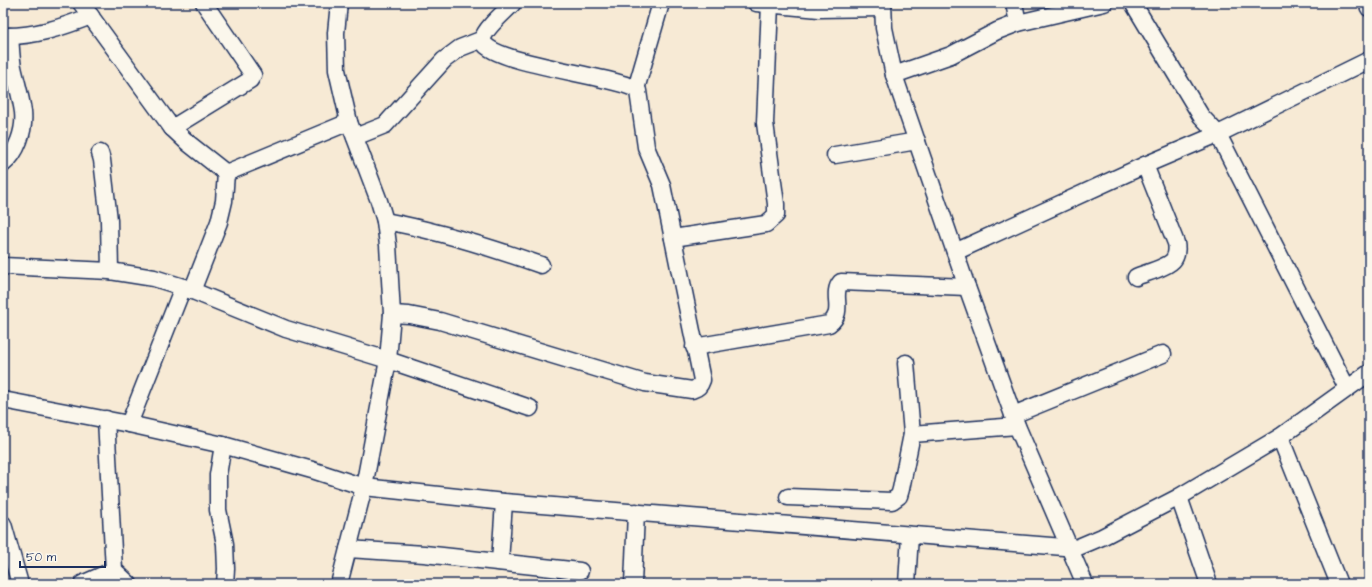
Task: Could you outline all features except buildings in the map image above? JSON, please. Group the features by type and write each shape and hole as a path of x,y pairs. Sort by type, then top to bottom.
{"street":[{"path":"81,3 172,128 226,174"},
{"path":"172,128 250,80 253,76 204,3"},
{"path":"339,3 336,32 337,70 349,122 385,221 388,244 392,314 388,360 364,487 339,584"},
{"path":"355,137 385,125 444,60 460,48 483,39 490,27 513,3"},
{"path":"392,314 409,315 440,321 645,383 692,390 696,389 700,385 702,380 694,347 662,185 646,147 638,91 636,88 660,3"},
{"path":"1014,3 1018,23"},
{"path":"894,75 951,54 997,31 1018,23 1104,3"},
{"path":"1133,3 1201,116 1218,134 1347,388"},
{"path":"1367,3 1369,8"},
{"path":"672,238 766,224 776,215 776,204 765,123 763,4 819,9 882,6 884,28 894,75 967,287 1015,420 1085,584"},
{"path":"3,164 7,161 19,141 23,118 23,112 6,36 20,36 63,27 91,16"},
{"path":"483,39 484,44 488,47 508,57 636,88"},
{"path":"955,252 1145,165 1218,134 1369,60"},
{"path":"226,174 349,122"},
{"path":"835,155 917,141"},
{"path":"100,153 109,220 110,271"},
{"path":"1136,277 1166,265 1173,260 1177,252 1176,243 1145,165"},
{"path":"129,424 219,222 224,201 226,174"},
{"path":"385,221 418,227 465,240 541,265"},
{"path":"3,266 110,271 154,278 188,289 286,330 388,360 530,408"},
{"path":"694,347 829,324 834,320 837,314 838,287 841,282 967,287"},
{"path":"912,434 1015,420 1163,354"},
{"path":"788,497 892,501 899,496 902,489 912,434 906,363"},
{"path":"3,400 106,419 223,445 312,470 364,487 504,502 1069,548 1083,546 1179,497 1280,437 1369,373"},
{"path":"106,419 114,570 129,584"},
{"path":"1280,437 1339,584"},
{"path":"223,445 218,475 218,510 225,544 226,569 224,584"},
{"path":"1179,497 1209,584"},
{"path":"500,562 504,502"},
{"path":"633,584 636,512"},
{"path":"3,524 20,584"},
{"path":"907,584 910,535"},
{"path":"348,549 500,562 580,571"},
{"path":"82,584 114,570"}]}
